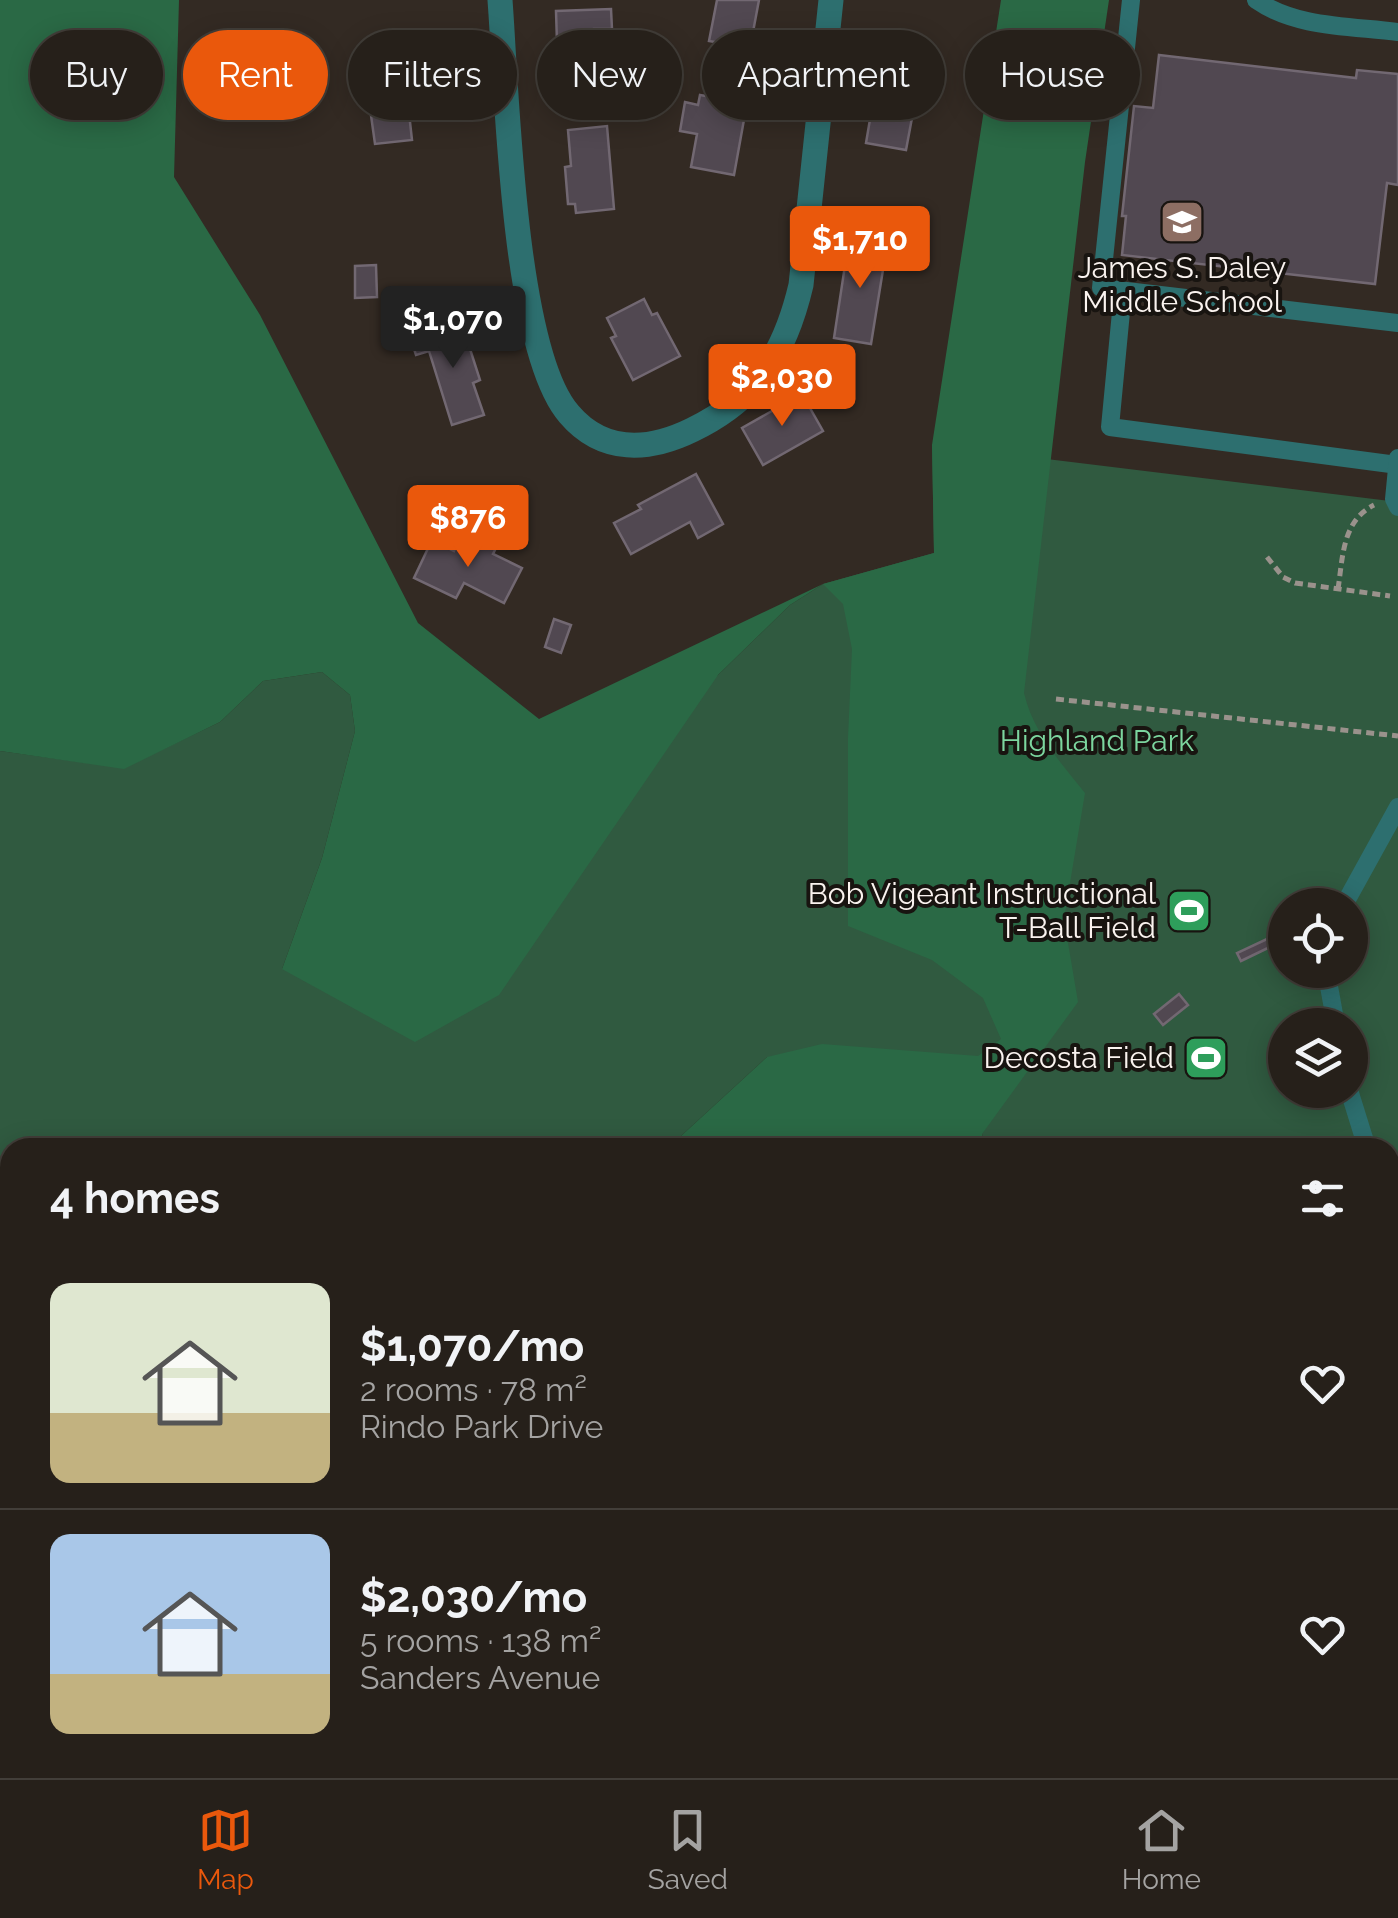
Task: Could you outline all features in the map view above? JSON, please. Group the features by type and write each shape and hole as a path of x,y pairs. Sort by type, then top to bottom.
{"street":[{"path":"500,0 514,185 529,311 545,372 568,414 600,440 632,448 668,442 713,420 746,394 772,364 791,327 802,285 831,0"}],"lane":[{"path":"1131,0 1101,288 1398,324"},
{"path":"1256,0 1271,10 1303,21 1398,32"},
{"path":"1123,291 1110,428 1398,463 1396,500"},
{"path":"1353,888 1398,807"},
{"path":"1355,1108 1365,1138"}],"path":[{"path":"1338,589 1345,539 1354,522 1362,510 1396,500"},
{"path":"1267,557 1283,577 1295,583 1390,596"},
{"path":"1056,699 1398,736"}],"green space":[{"path":"0,0 179,0 174,177 260,315 418,623 539,719 823,584 790,605 718,675 499,995 415,1042 282,969 322,858 355,731 350,695 322,672 263,681 220,722 124,769 0,751"},
{"path":"1001,0 1109,0 1105,30 996,30"},
{"path":"982,120 1091,120 1024,693 1041,734 1085,793 1064,919 1078,1002 982,1138 679,1138 767,1057 822,1044 978,1056 1001,1039 983,998 932,960 848,926 852,649 843,604 823,584 934,553 932,445"},
{"name":"Highland Park","path":"932,445 1398,502 1398,1138 982,1138 980,1104 767,1057 679,1138 0,1138 0,751 124,768 220,722 263,681 322,672 350,695 355,731 322,858 282,969 718,675 790,605 823,584 934,553"}],"building":[{"path":"717,0 759,0 753,30 711,30"},
{"path":"611,9 612,29 557,30 556,11"},
{"path":"1159,55 1356,78 1357,70 1398,74 1398,185 1387,183 1375,284 1122,255 1126,216 1122,216 1132,120 1140,120 1140,107 1153,108"},
{"path":"702,95 702,120 744,120 734,175 691,167 697,134 680,131 685,102 698,105"},
{"path":"372,120 410,120 412,140 375,144"},
{"path":"870,120 912,120 906,150 866,143"},
{"path":"607,126 614,209 576,213 575,204 568,204 568,130"},
{"path":"849,239 887,245 871,344 834,338"},
{"path":"376,265 377,297 355,298 355,266"},
{"path":"644,299 652,315 657,313 680,356 633,380 611,338 616,336 607,318"},
{"path":"462,324 480,380 473,383 484,415 452,425 429,351 416,355 411,340"},
{"path":"802,394 823,431 763,465 742,428"},
{"path":"696,474 723,524 698,538 690,522 631,554 614,523 641,509 638,505"},
{"path":"460,539 479,548 482,542 496,548 493,554 522,568 504,603 464,583 456,598 414,578 432,540 454,551"},
{"path":"554,619 571,625 561,653 545,647"},
{"path":"1267,939 1268,948 1241,961 1237,953"},
{"path":"1179,994 1188,1005 1163,1025 1154,1014"}],"place":[{"name":"James S. Daley Middle School","path":"1182,222"},
{"name":"Bob Vigeant Instructional T-Ball Field","path":"1189,911"},
{"name":"Decosta Field","path":"1206,1058"}]}
